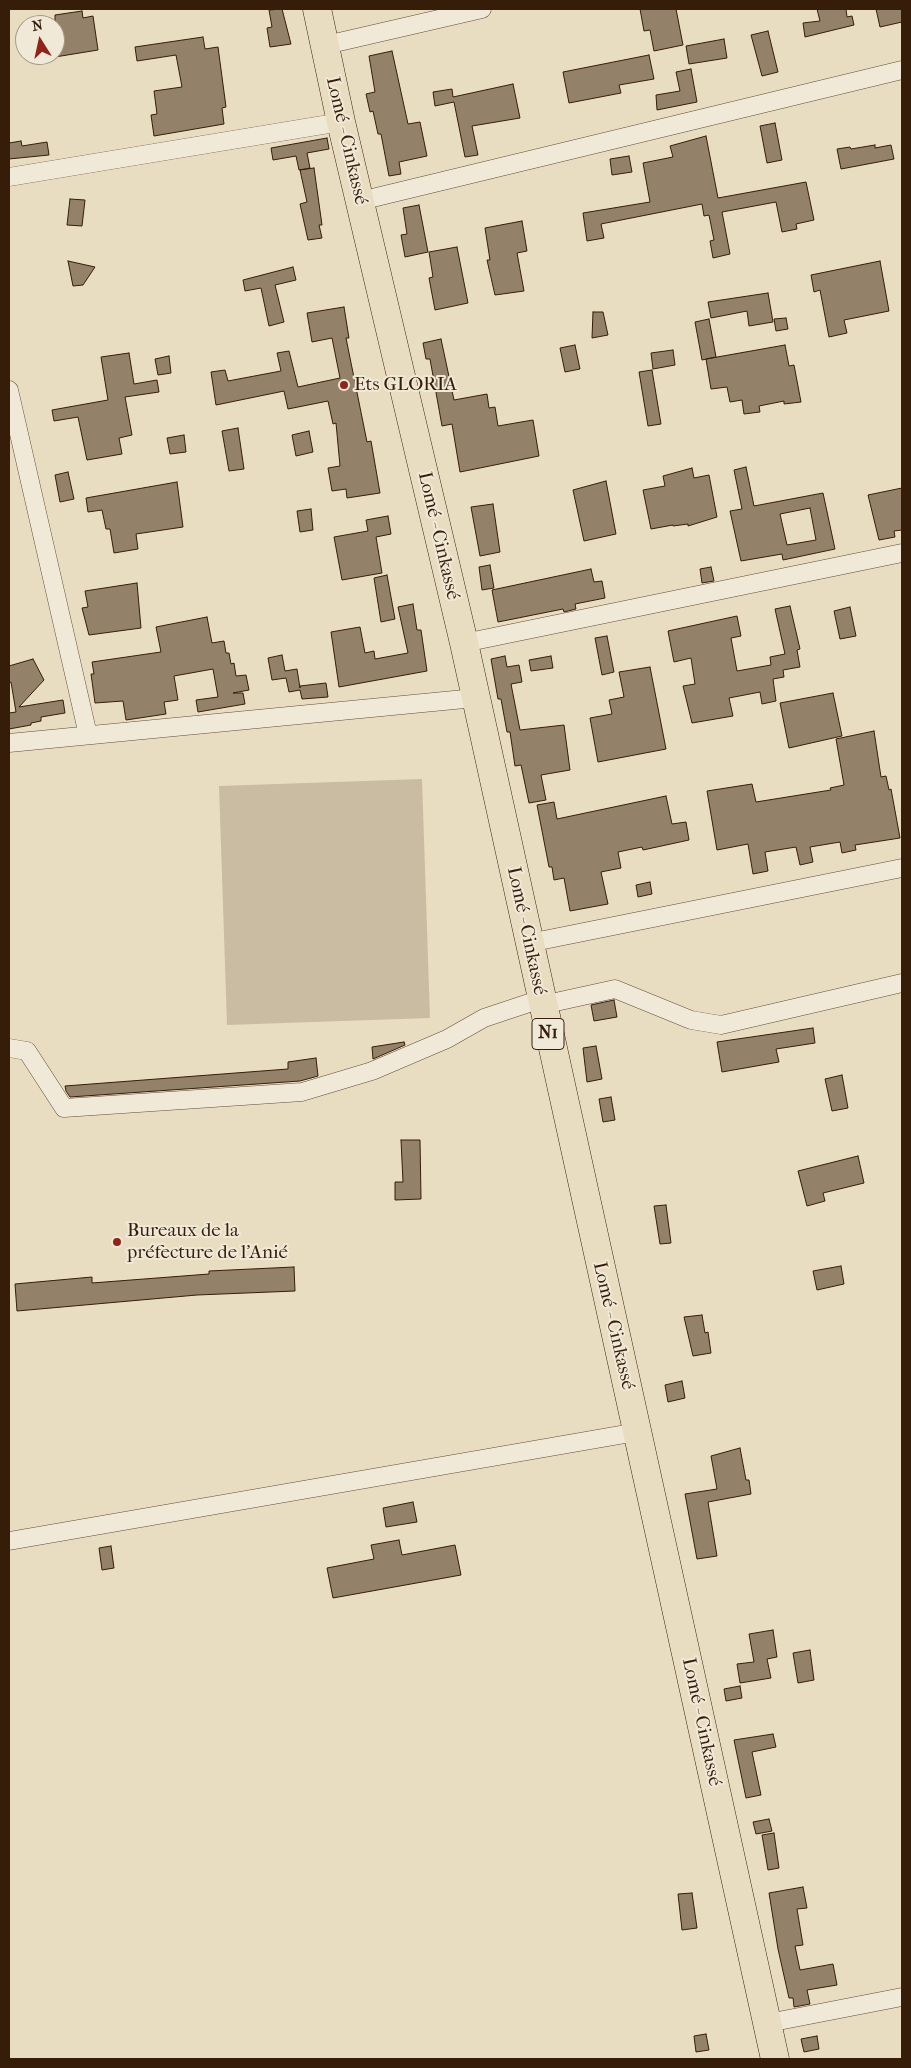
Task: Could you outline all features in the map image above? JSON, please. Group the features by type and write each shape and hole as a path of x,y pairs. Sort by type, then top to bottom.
{"highway":[{"name":"Lomé - Cinkassé","path":"317,9 341,122 464,643 541,1002 775,2059"}],"street":[{"path":"326,45 482,9"},
{"path":"360,201 902,70"},
{"path":"9,177 341,122"},
{"path":"9,390 88,735"},
{"path":"464,643 902,553"},
{"path":"9,743 476,698"},
{"path":"529,943 902,868"},
{"path":"9,1048 27,1051 64,1108 302,1092 372,1071 447,1039 484,1018 541,1002 615,989 691,1020 721,1025 902,983"},
{"path":"9,1541 637,1432"},
{"path":"768,2023 902,1997"}],"shaded area":[{"path":"422,779 430,1018 227,1025 219,786"}],"building":[{"path":"282,9 291,44 270,47 267,28 272,27 269,10"},
{"path":"640,9 676,9 683,45 654,51 650,30 644,31"},
{"path":"817,9 846,9 847,17 852,16 854,25 805,37 803,23 820,21"},
{"path":"876,9 902,9 902,22 880,27"},
{"path":"82,11 83,18 93,16 98,50 65,55 65,15 55,15"},
{"path":"768,31 778,72 762,76 751,35"},
{"path":"203,37 205,49 218,47 226,107 222,108 224,124 154,136 151,115 157,114 154,91 182,87 176,55 137,61 135,47"},
{"path":"724,39 727,58 689,64 686,46"},
{"path":"392,51 408,124 420,122 427,156 399,162 401,174 389,176 381,134 378,134 373,111 370,112 366,94 375,92 369,56"},
{"path":"649,55 654,79 619,85 621,93 569,103 563,72"},
{"path":"691,69 697,102 657,110 656,95 680,91 676,72"},
{"path":"513,84 520,118 472,126 478,155 465,157 454,102 435,106 433,92 452,89 453,97"},
{"path":"775,123 782,160 767,163 760,126"},
{"path":"706,136 718,198 806,182 814,220 796,224 797,229 782,232 776,202 722,212 730,254 713,258 710,241 714,240 709,215 704,216 702,204 601,224 604,238 587,241 583,213 650,202 643,163 673,157 670,146"},
{"path":"327,138 329,149 307,153 310,168 299,170 296,156 273,160 271,148"},
{"path":"21,141 22,146 47,142 49,155 9,159 9,143"},
{"path":"875,145 875,148 891,145 894,159 841,169 837,149"},
{"path":"629,156 632,172 612,175 610,159"},
{"path":"314,168 322,225 319,225 322,238 308,240 300,204 307,202 300,170"},
{"path":"70,199 85,200 82,226 67,225"},
{"path":"419,205 428,252 405,257 401,235 407,234 403,208"},
{"path":"522,221 527,251 517,253 524,291 495,295 487,260 490,260 485,228"},
{"path":"457,247 468,303 435,310 429,278 433,277 429,252"},
{"path":"68,261 95,267 83,285 73,286"},
{"path":"880,261 889,311 844,320 847,333 829,337 820,290 814,292 811,275"},
{"path":"293,267 296,280 275,285 284,322 269,326 261,288 245,291 243,280"},
{"path":"768,293 773,322 749,326 747,311 711,318 708,302"},
{"path":"344,307 349,338 346,338 367,442 371,441 380,493 347,498 346,489 332,491 328,468 340,466 336,423 333,424 328,401 288,409 284,391 216,405 211,372 225,370 228,381 281,371 277,353 289,351 298,387 340,378 332,338 312,342 307,313"},
{"path":"593,312 603,312 608,335 592,338"},
{"path":"786,318 788,329 776,331 774,319"},
{"path":"709,319 716,357 702,360 695,322"},
{"path":"441,339 454,400 487,394 489,408 495,407 498,426 533,420 539,456 460,472 452,424 442,426 430,359 426,359 423,343"},
{"path":"575,345 580,369 565,372 560,348"},
{"path":"785,345 789,366 794,365 801,402 784,404 784,401 759,406 760,412 744,414 742,400 730,402 727,387 711,389 706,359"},
{"path":"673,350 675,365 653,369 651,353"},
{"path":"129,353 134,384 157,380 159,392 125,397 132,435 119,438 122,454 87,460 78,417 54,421 52,410 108,400 101,357"},
{"path":"169,356 171,373 158,375 155,359"},
{"path":"652,370 661,424 648,426 639,372"},
{"path":"238,428 244,469 229,471 222,431"},
{"path":"309,431 313,452 296,456 292,435"},
{"path":"184,435 186,452 170,454 167,438"},
{"path":"746,467 754,506 823,493 835,549 783,560 782,554 741,561 730,511 742,509 734,470","holes":["810,508 816,540 787,545 780,514"]},
{"path":"692,468 694,478 709,475 717,517 688,526 688,524 673,525 651,529 643,490 665,486 663,476"},
{"path":"68,472 74,499 60,502 55,475"},
{"path":"606,481 616,534 584,541 573,490"},
{"path":"177,482 183,527 136,534 138,549 114,553 110,529 106,529 102,510 88,512 86,498"},
{"path":"902,488 902,530 894,531 895,537 879,540 868,495"},
{"path":"493,504 500,552 480,556 471,507"},
{"path":"311,509 313,530 300,532 297,511"},
{"path":"388,516 391,534 376,537 382,573 342,580 334,537 368,531 366,520"},
{"path":"490,565 494,588 482,590 479,567"},
{"path":"711,567 714,581 702,583 700,569"},
{"path":"591,569 594,582 602,581 605,598 575,604 576,609 564,612 563,609 498,622 492,590"},
{"path":"387,575 395,619 381,622 374,578"},
{"path":"137,583 141,628 89,635 82,608 88,607 85,591"},
{"path":"413,604 417,630 421,630 427,671 339,687 331,632 360,627 365,653 374,651 375,659 408,653 398,607"},
{"path":"790,606 800,649 797,650 800,667 783,670 784,677 773,679 776,701 762,704 760,692 729,698 733,716 692,723 683,686 695,684 691,658 674,662 668,631 737,616 741,636 731,638 737,671 771,665 770,657 785,654 775,609"},
{"path":"850,607 856,636 840,639 834,611"},
{"path":"207,617 212,643 224,641 226,653 229,653 231,664 234,663 236,676 246,675 249,690 233,693 243,693 245,704 198,712 196,700 218,697 213,669 174,676 178,700 164,702 166,714 126,720 123,701 95,703 91,674 94,674 92,662 161,652 156,627"},
{"path":"607,636 614,672 602,675 595,638"},
{"path":"282,655 285,671 297,669 300,688 300,686 326,683 328,697 302,699 300,690 289,692 286,678 272,680 268,658"},
{"path":"505,656 507,667 519,665 522,682 511,684 520,730 564,725 570,770 541,775 546,800 529,803 521,765 515,766 510,732 507,732 501,699 498,699 491,659"},
{"path":"551,656 553,668 531,671 529,660"},
{"path":"33,659 44,680 19,707 63,700 65,713 41,717 41,721 31,723 31,725 9,729 9,713 16,712 11,682 9,683 9,666"},
{"path":"650,667 666,749 598,762 590,718 612,714 609,700 624,697 619,672"},
{"path":"833,693 842,736 789,748 780,703"},
{"path":"874,731 881,777 886,776 889,790 891,789 900,838 855,845 856,850 842,853 840,842 810,847 813,862 800,865 796,847 765,852 768,871 753,874 748,844 717,850 707,791 752,784 756,802 831,790 830,788 844,785 836,739"},
{"path":"666,796 672,824 686,822 689,840 643,850 642,847 618,852 621,868 601,872 608,904 570,911 564,878 554,880 552,867 549,867 537,805 554,802 557,819"},
{"path":"650,882 652,894 638,897 636,885"},
{"path":"614,1000 617,1017 594,1021 591,1005"},
{"path":"813,1028 815,1043 776,1049 779,1062 722,1072 717,1042"},
{"path":"404,1042 405,1045 373,1059 372,1047"},
{"path":"596,1046 602,1079 587,1082 583,1048"},
{"path":"316,1058 318,1076 300,1081 70,1097 65,1086 288,1069 288,1062"},
{"path":"842,1075 848,1108 832,1111 825,1079"},
{"path":"611,1097 615,1120 603,1122 599,1099"},
{"path":"401,1140 420,1140 421,1199 395,1200 395,1182 403,1182"},
{"path":"858,1156 864,1183 823,1193 825,1201 807,1206 798,1171"},
{"path":"666,1205 671,1243 660,1244 654,1206"},
{"path":"841,1266 844,1284 817,1290 813,1271"},
{"path":"294,1267 295,1291 197,1295 17,1311 15,1284 92,1277 92,1283 209,1274 209,1271"},
{"path":"702,1315 705,1333 708,1332 711,1353 693,1356 684,1317"},
{"path":"682,1381 685,1398 668,1402 665,1385"},
{"path":"740,1448 746,1480 749,1480 751,1494 708,1502 717,1556 697,1559 685,1494 717,1489 711,1456"},
{"path":"413,1502 417,1522 386,1527 383,1508"},
{"path":"399,1540 402,1555 455,1545 461,1575 333,1598 327,1568 374,1559 371,1545"},
{"path":"111,1546 114,1568 102,1570 99,1548"},
{"path":"773,1630 777,1657 767,1659 771,1678 740,1683 737,1664 754,1662 749,1634"},
{"path":"810,1650 814,1680 798,1683 793,1653"},
{"path":"740,1686 742,1698 726,1701 724,1689"},
{"path":"773,1734 776,1747 752,1752 761,1795 746,1798 734,1740"},
{"path":"769,1819 772,1831 756,1834 753,1822"},
{"path":"774,1833 779,1868 768,1870 762,1835"},
{"path":"803,1887 807,1908 797,1909 803,1945 795,1946 800,1970 833,1964 837,1985 807,1990 810,2004 794,2007 793,1998 789,1998 778,1949 769,1893"},
{"path":"692,1893 697,1928 682,1930 678,1894"},
{"path":"706,2034 709,2050 696,2052 694,2036"},
{"path":"817,2036 819,2049 804,2052 801,2039"}],"place":[{"name":"Ets GLORIA","path":"344,385"},
{"name":"Bureaux de la préfecture de l'Anié","path":"117,1242"}]}
